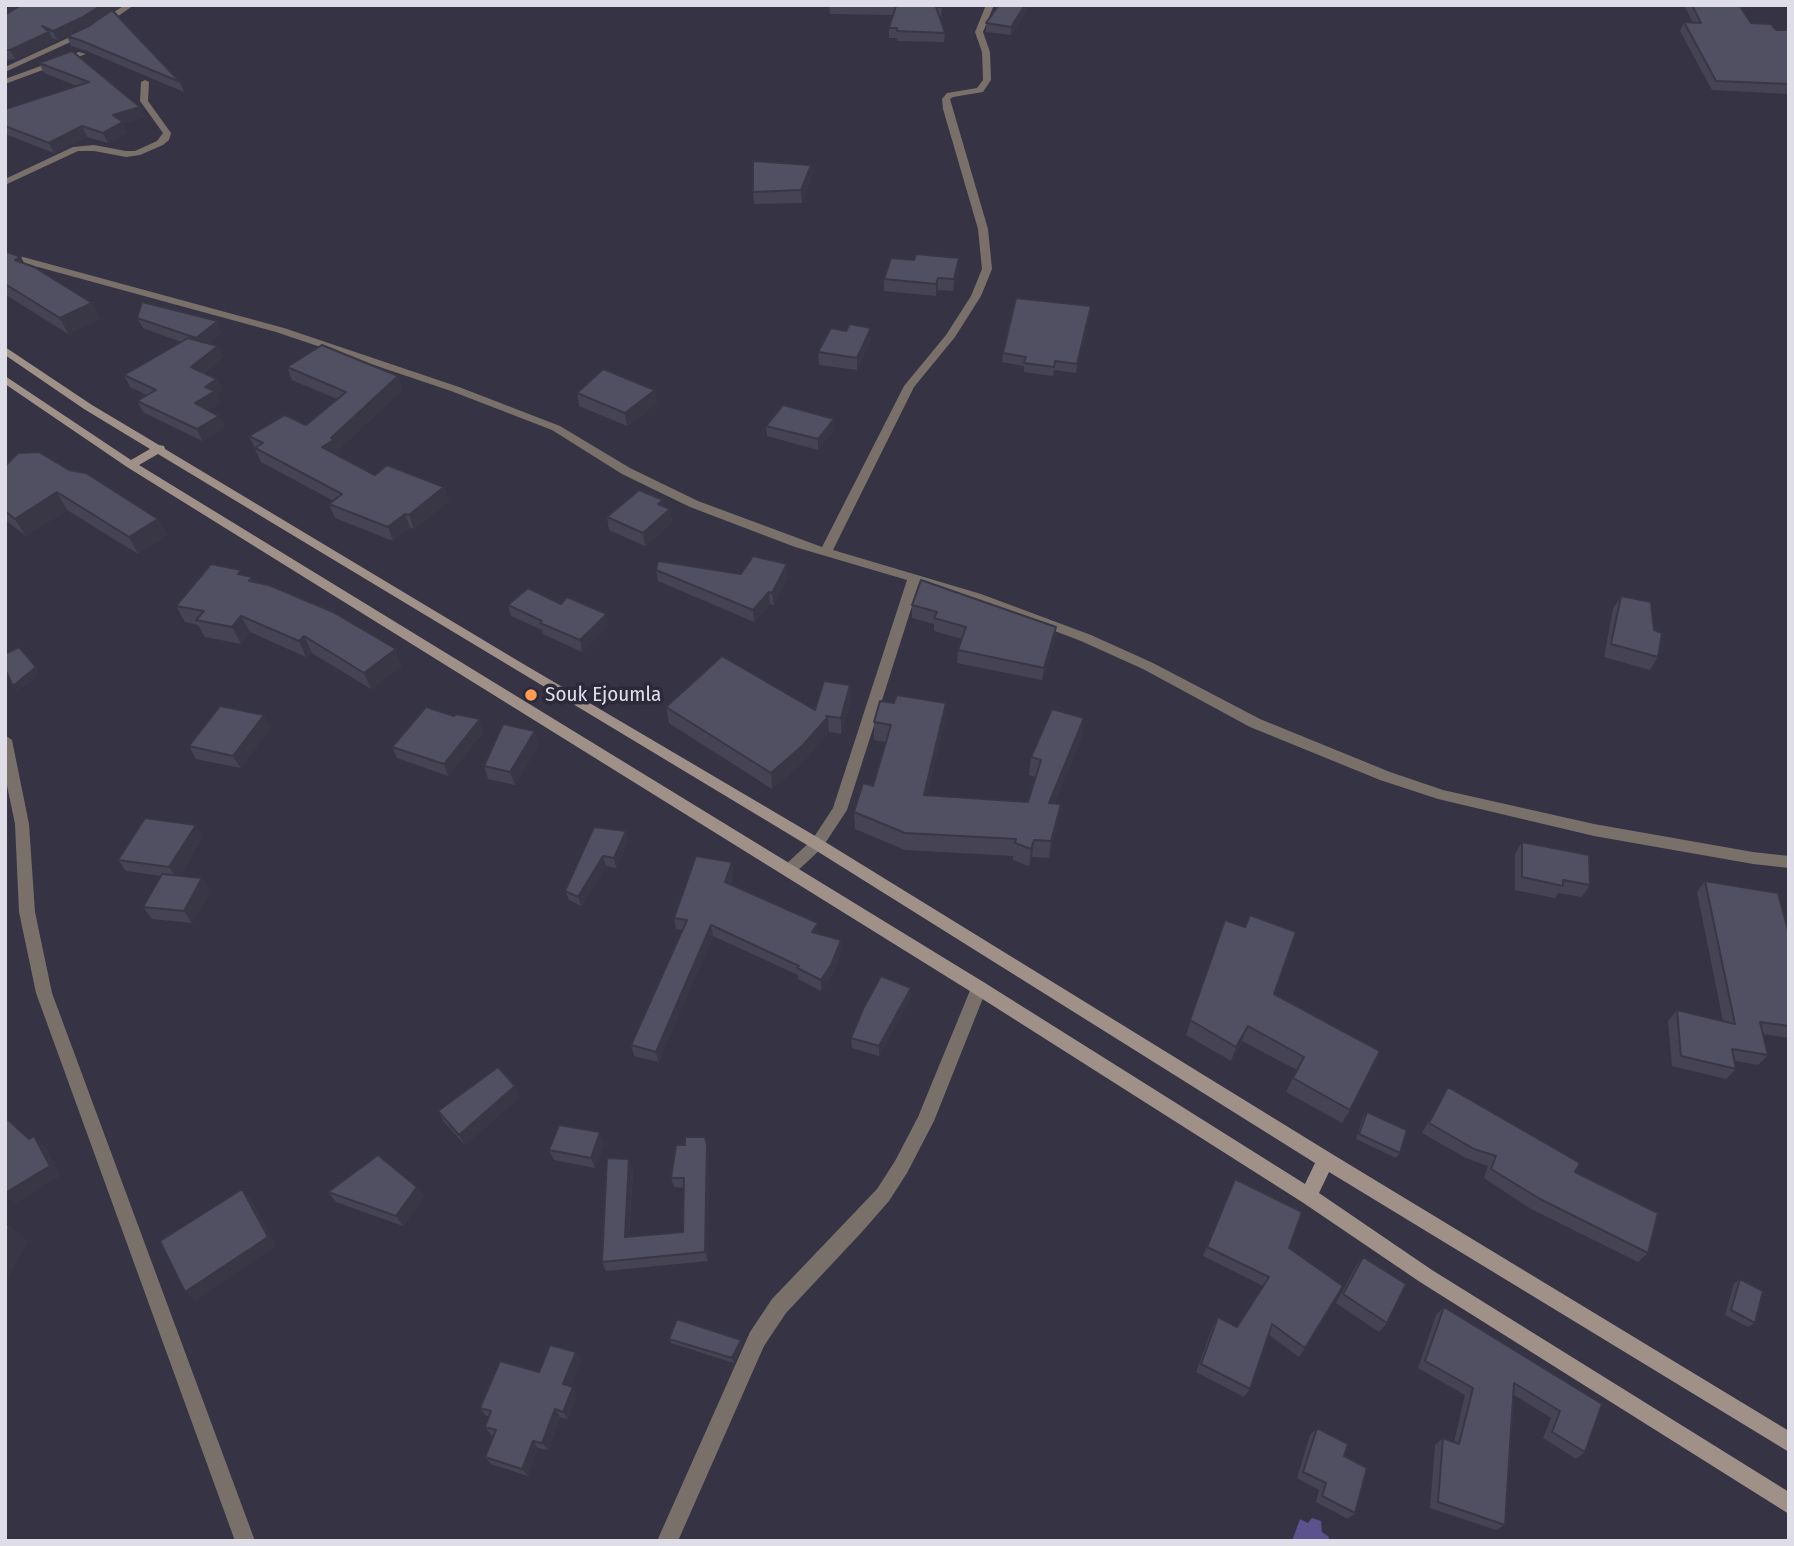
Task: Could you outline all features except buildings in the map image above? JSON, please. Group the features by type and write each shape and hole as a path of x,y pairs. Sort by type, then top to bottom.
{"main road":[{"path":"5,350 88,407 817,844 1326,1160 1789,1442"},
{"path":"5,379 131,465 979,988 1308,1196 1426,1276 1789,1504"},
{"path":"131,465 160,449"},
{"path":"1308,1196 1326,1160"}],"street":[{"path":"5,70 89,32 131,5"},
{"path":"826,551 909,386 950,337 976,296 987,269 984,229 947,109 947,99 950,95 980,90 987,80 986,51 979,32 990,5"},
{"path":"5,82 82,54"},
{"path":"5,182 76,149 94,148 126,154 137,153 160,143 167,133 144,101 145,82"},
{"path":"5,255 279,330 455,389 556,428 626,471 694,504 799,544 977,597 1086,638 1287,737 1443,795 1607,832 1789,862"},
{"path":"789,870 817,844 840,810 914,579"},
{"path":"5,740 22,824 27,912 44,993 245,1541"},
{"path":"667,1541 757,1339 779,1306 855,1227 883,1195 901,1167 925,1121 979,988"}],"shaded area":[{"path":"1312,1518 1321,1521 1322,1532 1329,1537 1328,1541 1292,1541 1300,1519 1308,1523"}],"place":[{"name":"Souk Ejoumla","path":"531,695"}]}
